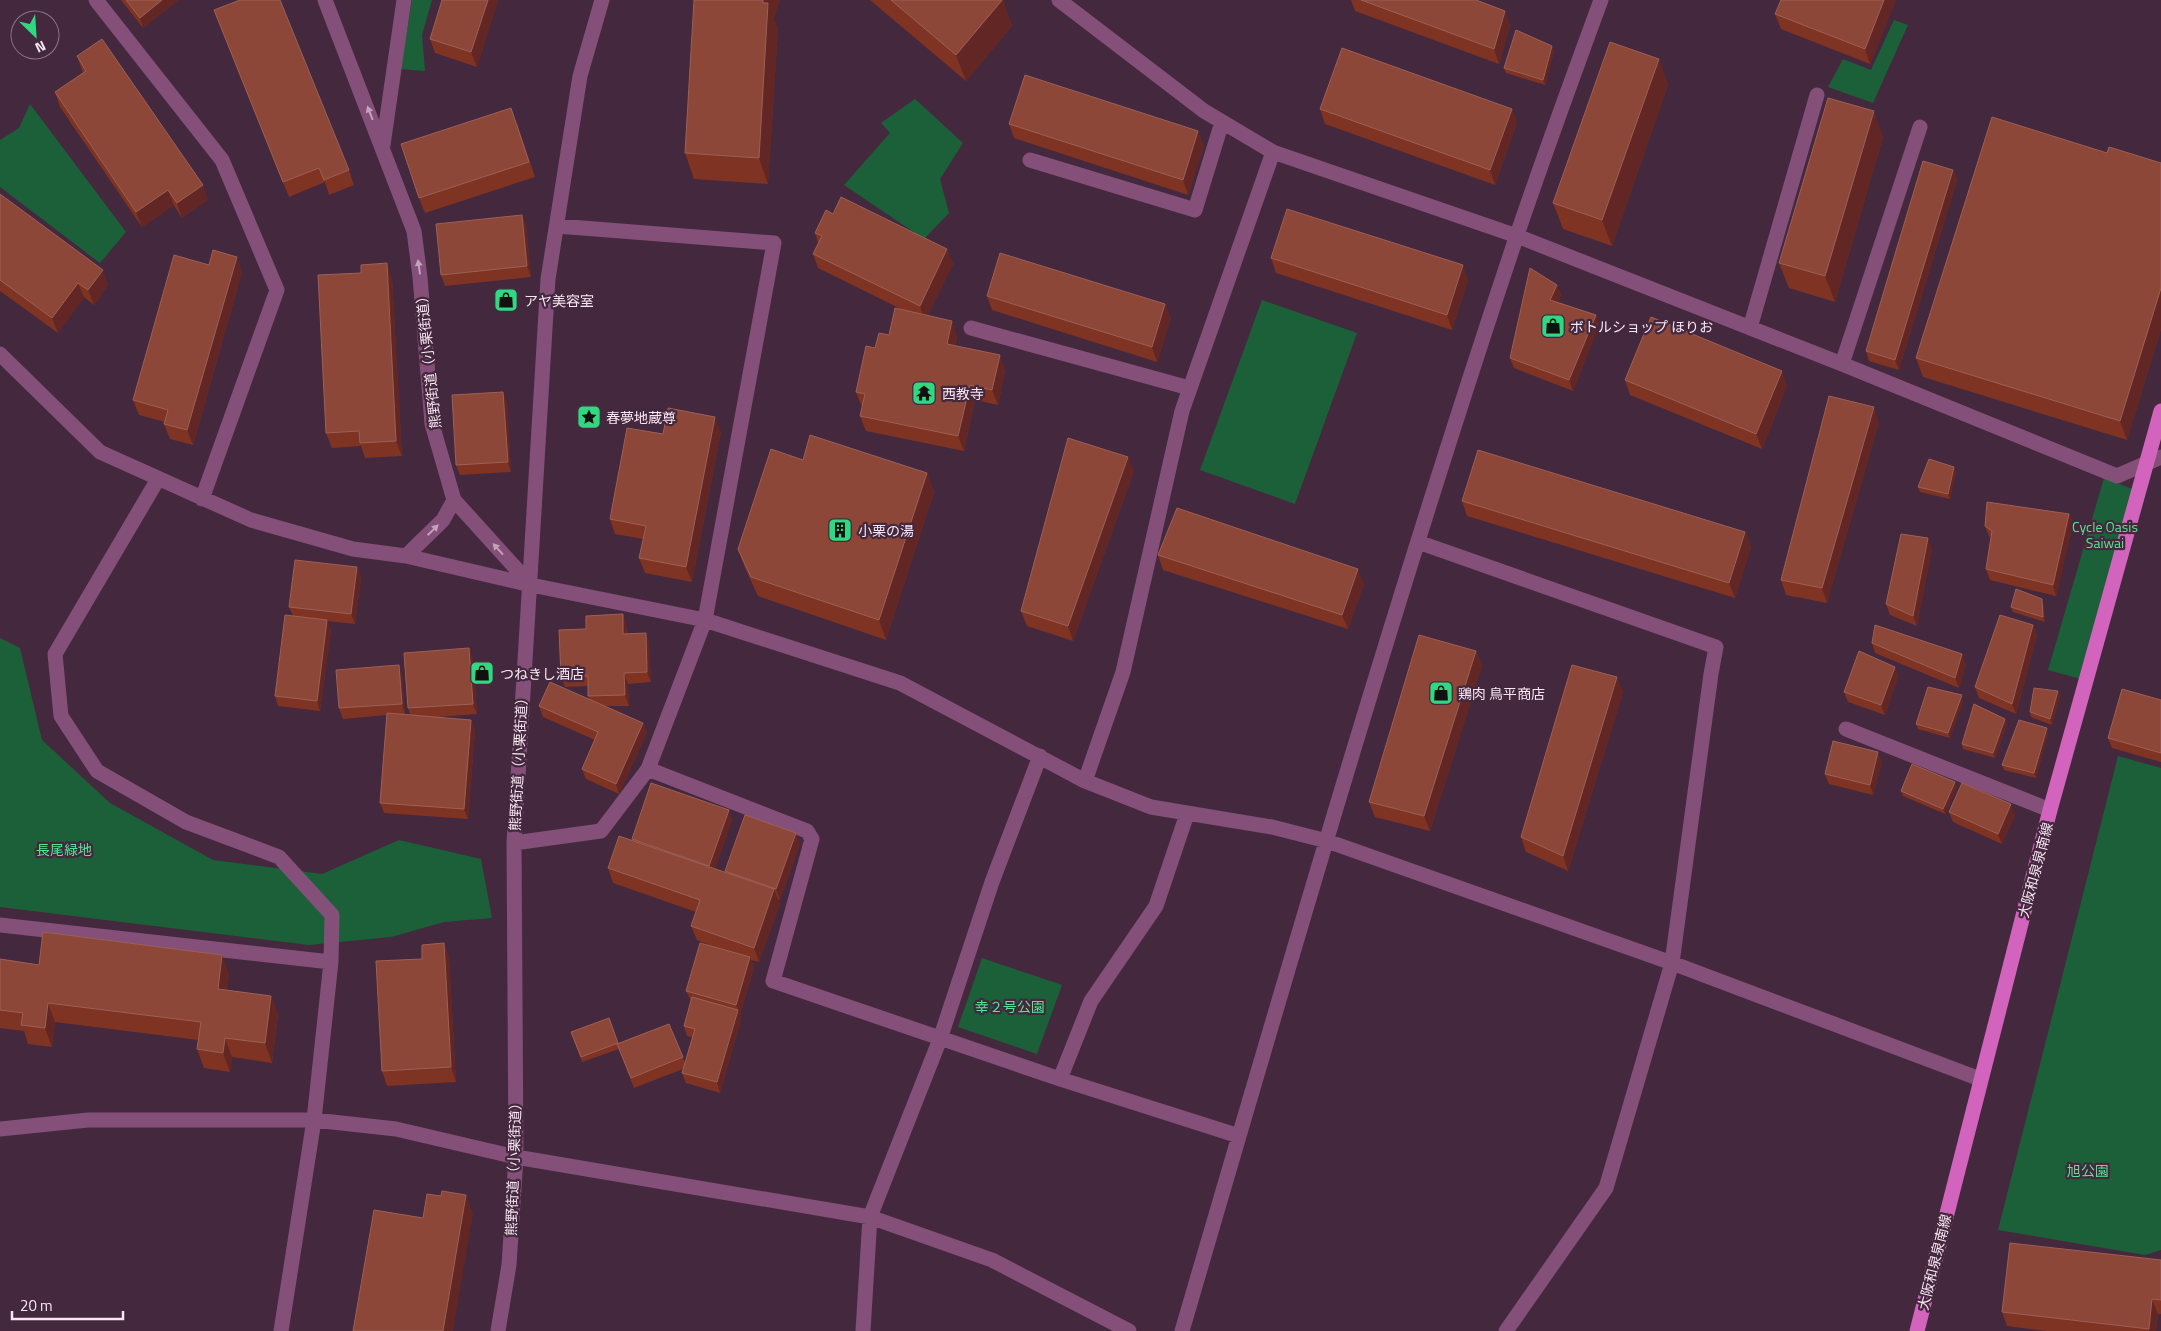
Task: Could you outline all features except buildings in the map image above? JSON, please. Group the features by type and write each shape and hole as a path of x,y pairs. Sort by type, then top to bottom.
{"main road":[{"name":"大阪和泉泉南線","path":"1917,1331 2050,810 2161,411"}],"street":[{"path":"96,0 222,160 277,290 202,499"},
{"name":"熊野街道（小栗街道）","path":"325,0 383,146 414,231 420,277 432,424 454,500 531,586 525,635 514,843 516,1157 508,1265 498,1331"},
{"path":"383,146 404,0"},
{"path":"531,586 548,279 580,76 602,0"},
{"path":"1059,0 1204,111 1273,152 1516,236 1842,364 2117,476 2161,457"},
{"path":"1182,1331 1326,841 1418,542 1516,236 1601,0"},
{"path":"1750,328 1816,95"},
{"path":"1030,160 1195,210 1222,122"},
{"path":"1842,364 1920,127"},
{"path":"1085,781 1123,672 1182,411 1273,152"},
{"path":"514,843 601,831 648,769 705,620 774,243 557,226"},
{"path":"971,328 1182,386 1189,392"},
{"path":"0,354 100,452 251,520 353,549 406,556 531,586 705,620 900,683 1085,781 1151,807 1272,827 1326,841 1672,963 1980,1079"},
{"path":"158,479 55,654 61,716 97,771 186,822 280,857 332,915 331,962 314,1120 281,1331"},
{"path":"406,556 443,520 454,500"},
{"path":"1418,542 1716,646 1672,963 1606,1188 1506,1331"},
{"path":"1846,729 2050,810"},
{"path":"864,1331 870,1217 940,1038 992,882 1040,756"},
{"path":"648,769 807,831 812,839 773,980 1060,1079 1239,1136"},
{"path":"1060,1079 1091,1001 1156,906 1187,814"},
{"path":"0,925 331,962"},
{"path":"0,1129 88,1120 314,1120 396,1130 516,1157 870,1217 992,1260 1129,1331"}],"green space":[{"path":"412,0 432,0 422,35 425,71 401,69"},
{"path":"1894,20 1908,25 1873,103 1828,87 1843,59 1871,70"},
{"path":"915,99 963,143 940,179 949,213 924,239 844,185 890,133 881,123"},
{"path":"30,104 126,232 100,263 0,187 0,140 19,128"},
{"path":"1262,300 1357,333 1295,504 1200,470"},
{"name":"Cycle Oasis Saiwai","path":"2104,478 2135,490 2081,679 2048,670"},
{"name":"長尾緑地","path":"0,638 20,648 42,740 110,803 213,860 322,874 399,840 481,859 492,918 444,922 391,937 309,945 0,907"},
{"name":"旭公園","path":"2118,756 2161,768 2161,1250 2145,1255 1998,1230"},
{"name":"幸２号公園","path":"982,958 1062,985 1037,1054 958,1027"}],"place":[{"name":"アヤ美容室","path":"506,300"},
{"name":"ボトルショップ ほりお","path":"1553,326"},
{"name":"西教寺","path":"924,393"},
{"name":"春夢地蔵尊","path":"589,417"},
{"name":"小栗の湯","path":"840,530"},
{"name":"つねきし酒店","path":"482,673"},
{"name":"鶏肉 鳥平商店","path":"1441,693"}]}
